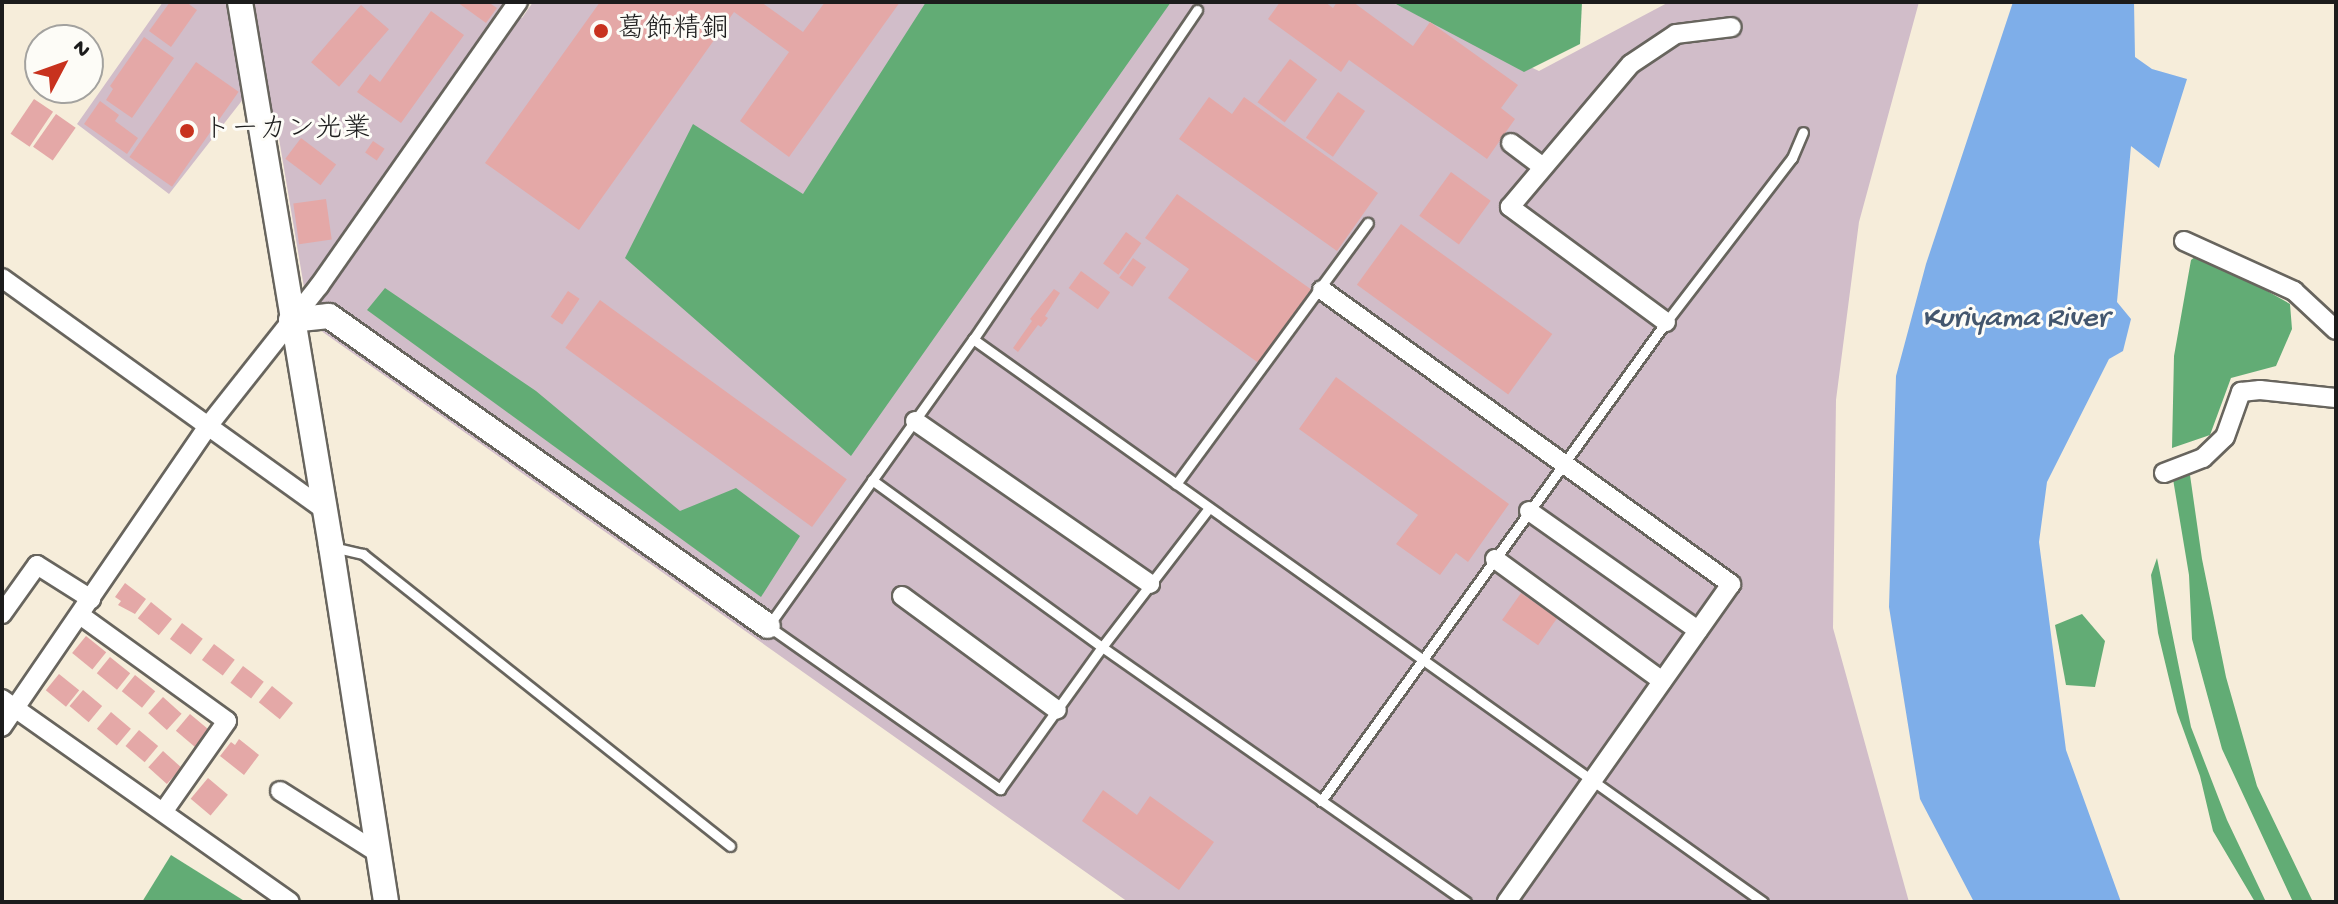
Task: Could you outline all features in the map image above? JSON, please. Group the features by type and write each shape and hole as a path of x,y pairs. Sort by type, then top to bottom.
{"street":[{"path":"240,2 331,546 386,902"},
{"path":"2,727 9,703 80,615 208,426 291,320 518,2"},
{"path":"1666,322 1510,207 1541,166 1631,64 1676,34 1732,27"},
{"path":"1511,143 1541,166"},
{"path":"2184,241 2294,291 2336,330"},
{"path":"2,278 324,509"},
{"path":"1322,290 1731,584 1507,902"},
{"path":"291,320 329,316 768,626"},
{"path":"2164,473 2203,458 2225,437 2241,392 2260,390 2336,398"},
{"path":"915,421 1150,584"},
{"path":"1529,511 1698,630"},
{"path":"1495,559 1662,681"},
{"path":"2,614 37,565 91,599"},
{"path":"902,596 1057,710"},
{"path":"80,615 227,721 163,812"},
{"path":"9,703 290,902"},
{"path":"280,791 378,853"}],"lane":[{"path":"1197,10 973,339 768,626 1000,789 1102,647 1209,508"},
{"path":"1321,801 1666,322 1792,158 1803,132"},
{"path":"1176,484 1322,290 1368,223"},
{"path":"973,339 1763,902"},
{"path":"872,480 1102,647 1466,902"},
{"path":"331,546 363,554 730,846"}],"shaded area":[{"path":"163,2 499,2 522,18 533,2 1391,2 1539,71 1669,2 1919,2 1859,222 1836,400 1833,628 1909,902 1128,902 310,323 276,121 244,98 169,194 77,124 91,104 104,104 104,86"}],"green space":[{"path":"926,2 1171,2 851,456 625,258 693,124 803,194"},
{"path":"1392,2 1582,2 1580,44 1524,72"},
{"path":"2200,253 2290,304 2292,329 2276,366 2231,378 2210,435 2172,448 2174,356 2191,260"},
{"path":"385,288 536,391 680,511 736,488 800,536 761,597 367,310"},
{"path":"2190,475 2202,559 2226,677 2257,786 2313,902 2293,902 2222,749 2192,639 2189,575 2173,479"},
{"path":"2157,558 2191,727 2227,820 2266,902 2255,902 2213,831 2200,776 2177,712 2158,633 2151,575"},
{"path":"2082,614 2105,641 2095,687 2066,685 2055,625"},
{"path":"171,855 246,902 142,902"}],"water":[{"name":"Kuriyama River","path":"2013,2 2134,2 2135,57 2152,69 2187,79 2159,168 2131,146 2117,302 2131,319 2123,351 2109,359 2047,482 2039,542 2066,750 2121,902 1974,902 1920,799 1889,607 1896,376 1926,264"}],"building":[{"path":"170,2 186,2 197,10 171,47 149,31"},
{"path":"457,2 488,2 497,8 486,23"},
{"path":"600,2 761,2 803,32 825,2 900,2 789,157 740,121 789,52 734,12 579,230 485,163"},
{"path":"1280,2 1325,2 1333,8 1337,2 1353,2 1413,46 1430,22 1518,85 1501,108 1515,119 1487,159 1349,60 1341,72 1268,19"},
{"path":"361,5 389,29 339,87 311,62"},
{"path":"431,11 464,35 401,123 357,92 370,74 380,82"},
{"path":"144,37 174,58 132,118 106,100 113,89 110,86"},
{"path":"1290,59 1317,79 1285,123 1258,102"},
{"path":"196,62 239,92 172,187 129,157"},
{"path":"1338,92 1365,111 1333,157 1306,138"},
{"path":"1209,97 1232,114 1244,97 1378,193 1337,251 1179,139"},
{"path":"31,104 41,104 53,112 30,147 11,134"},
{"path":"98,104 104,104 119,115 115,121 138,138 127,154 84,124"},
{"path":"56,114 76,128 53,161 33,147"},
{"path":"301,138 336,164 320,185 285,159"},
{"path":"373,141 385,149 377,160 365,153"},
{"path":"1451,172 1491,201 1459,244 1419,216"},
{"path":"1177,194 1312,290 1260,364 1168,298 1189,269 1145,238"},
{"path":"326,199 332,240 299,244 293,204"},
{"path":"1401,224 1552,334 1508,395 1357,285"},
{"path":"1126,232 1141,243 1118,275 1103,264"},
{"path":"1133,258 1146,267 1132,287 1119,278"},
{"path":"1081,271 1110,292 1098,309 1069,288"},
{"path":"1054,289 1060,293 1045,316 1048,318 1041,327 1038,325 1018,352 1013,348 1032,321 1030,319"},
{"path":"568,291 580,299 562,325 551,317"},
{"path":"600,300 847,479 812,527 565,348"},
{"path":"1336,377 1509,504 1468,562 1456,553 1440,575 1396,544 1418,515 1299,429"},
{"path":"125,583 146,599 135,614 118,605 121,601 115,597"},
{"path":"1521,593 1557,618 1538,645 1502,620"},
{"path":"151,602 172,619 159,635 138,618"},
{"path":"182,623 203,639 191,655 170,639"},
{"path":"86,636 106,652 92,669 72,653"},
{"path":"214,644 235,660 223,676 202,660"},
{"path":"110,657 130,673 117,690 97,673"},
{"path":"243,666 264,682 251,698 230,683"},
{"path":"59,674 79,690 66,707 46,690"},
{"path":"135,675 155,691 142,708 122,691"},
{"path":"272,686 293,703 280,719 259,702"},
{"path":"83,690 102,706 89,722 70,706"},
{"path":"163,697 182,714 167,730 148,713"},
{"path":"111,712 131,729 117,746 97,729"},
{"path":"190,714 209,730 195,747 176,731"},
{"path":"139,730 158,746 145,762 126,746"},
{"path":"239,739 259,755 244,775 220,756 231,742 235,745"},
{"path":"163,751 182,768 167,784 148,767"},
{"path":"208,778 228,795 211,815 191,799"},
{"path":"1103,790 1137,815 1150,796 1214,842 1179,890 1082,821"}],"place":[{"name":"葛飾精銅","path":"601,31"},
{"name":"トーカン光業","path":"187,131"}]}
